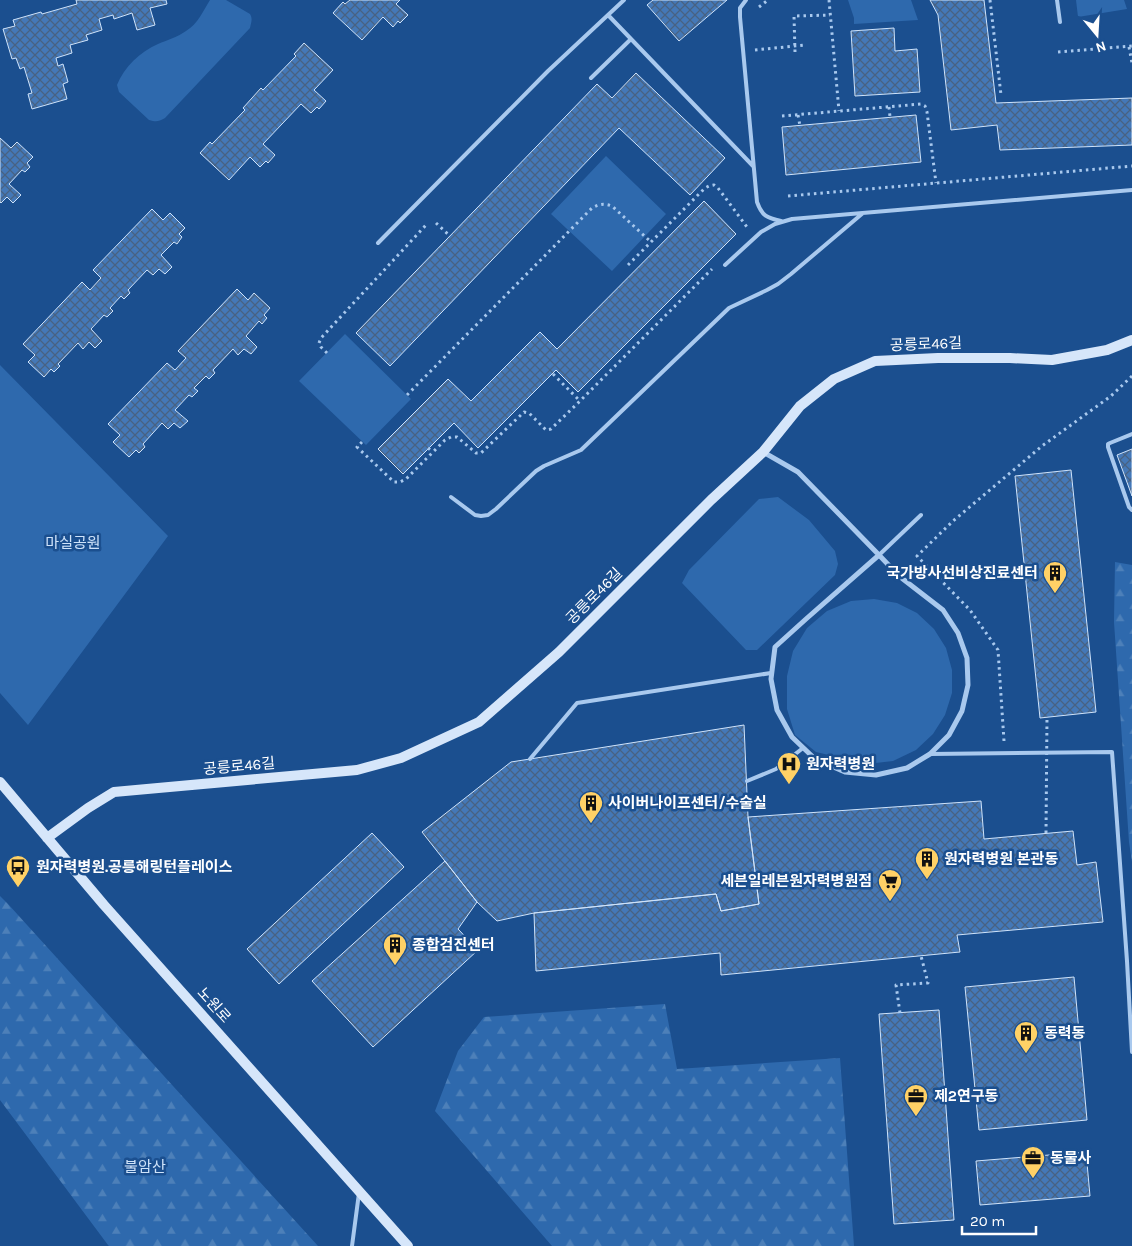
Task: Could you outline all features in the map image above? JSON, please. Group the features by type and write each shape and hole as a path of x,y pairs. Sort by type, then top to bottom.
{"street":[{"name":"공릉로46길","path":"47,838 88,808 114,792 357,770 401,758 479,722 559,652 711,500 763,452 800,406 834,379 875,361 938,358 1052,360 1107,350 1132,340"},
{"path":"763,452 798,472 879,555 899,576 943,610 958,633 967,658 968,685 962,711 949,735 930,754 907,768 876,775 845,772 816,759 792,738 776,710 771,679 775,648 879,555"},
{"name":"노원로","path":"0,782 104,906 408,1246"}],"lane":[{"path":"378,243 548,71 624,0"},
{"path":"746,0 740,8 740,17 756,202 764,215 770,219 783,222"},
{"path":"1056,0 1060,22"},
{"path":"608,15 753,166"},
{"path":"591,78 631,39"},
{"path":"725,265 754,238 768,228 792,219 1132,190"},
{"path":"451,497 475,515 488,515 496,510 536,471 581,450 729,308 778,284 863,213"},
{"path":"1132,434 1108,444 1108,447 1129,507 1132,510"},
{"path":"879,555 921,515"},
{"path":"530,759 577,703 772,673"},
{"path":"747,781 776,769 803,748"},
{"path":"930,754 1112,752 1128,961 1132,1052"},
{"path":"352,1246 360,1191"}],"path":[{"path":"829,0 838,111"},
{"path":"990,0 1001,96"},
{"path":"795,52 794,16 830,15"},
{"path":"752,50 805,45"},
{"path":"1058,52 1130,46 1132,63"},
{"path":"782,116 921,104 925,106 927,112 936,183"},
{"path":"889,107 890,117"},
{"path":"798,115 800,126"},
{"path":"788,196 1132,166"},
{"path":"628,265 709,186 714,185 718,188 754,238"},
{"path":"407,395 592,208 601,204 612,206 651,242"},
{"path":"436,223 450,236"},
{"path":"327,353 319,343 321,338 426,225"},
{"path":"362,442 357,447 394,482 400,482 406,479 445,440 451,437 457,437 476,454 481,453 524,412 529,413 546,430 551,429 714,267"},
{"path":"553,374 580,401"},
{"path":"1005,753 998,650 970,610 916,556 1042,446 1111,396 1132,376"},
{"path":"428,448 433,452"},
{"path":"1046,833 1047,717"},
{"path":"900,1013 896,985 928,983 921,956"}],"green space":[{"path":"210,0 226,0 250,14 252,19 250,28 165,118 157,121 149,120 119,92 117,85 120,78 128,66 145,51 180,35 194,25"},
{"path":"848,0 911,0 918,20 854,24"},
{"path":"1076,0 1124,0 1127,9 1078,17"},
{"path":"606,156 666,214 612,271 551,214"},
{"path":"345,334 411,399 366,445 299,381"},
{"name":"마실공원","path":"0,365 168,536 28,725 0,693"},
{"path":"778,497 809,520 835,551 838,564 835,575 757,650 746,650 682,583 689,570 759,499"},
{"path":"1115,562 1132,565 1132,862 1114,622"},
{"path":"874,599 897,603 917,613 934,629 946,648 952,670 952,693 945,715 933,734 916,750 893,761 867,764 816,752 795,735 787,709 787,676 793,651 807,628 827,611 851,601"},
{"name":"불암산","path":"0,896 318,1246 108,1245 0,1100"},
{"path":"665,1004 677,1069 840,1058 854,1246 552,1246 435,1111 458,1051 484,1017"}],"building":[{"path":"76,0 166,0 167,4 150,8 155,25 137,30 132,13 114,19 113,15 99,19 102,30 86,35 88,40 70,45 72,53 56,58 58,66 63,64 68,82 63,84 67,99 32,109 28,94 32,93 24,67 20,69 16,58 12,59 3,29 15,26 13,20 77,4"},
{"path":"350,0 400,0 396,4 408,15 400,23 398,21 393,27 383,17 362,40 333,13 343,2 345,4"},
{"path":"653,0 727,0 679,41 647,5"},
{"path":"930,0 984,0 996,103 1132,98 1132,145 1000,150 997,125 951,130 938,15"},
{"path":"894,28 895,51 917,49 920,92 855,96 851,31"},
{"path":"304,43 333,70 314,90 326,101 319,109 317,107 311,113 301,104 263,144 275,155 268,163 266,161 260,167 250,157 229,180 200,153 210,142 212,144 245,110 243,108 261,88 263,90 296,56 294,54"},
{"path":"636,73 725,158 690,195 619,128 390,366 356,333 597,84 612,98"},
{"path":"916,115 921,162 786,175 782,127"},
{"path":"0,138 11,148 17,142 33,157 27,163 30,167 25,172 22,170 9,184 21,195 13,203 7,197 0,202"},
{"path":"704,201 736,234 578,392 556,370 478,448 454,423 403,474 378,449 448,379 471,401 540,332 557,349"},
{"path":"152,209 163,220 170,213 185,228 179,234 182,237 177,244 174,242 161,255 172,267 165,274 159,269 153,275 147,270 128,290 130,293 124,299 121,296 110,308 113,311 107,317 104,315 91,329 102,341 95,348 89,342 83,349 78,343 58,364 60,366 54,372 51,369 44,377 28,362 35,355 23,344 82,282 90,290 101,278 93,270"},
{"path":"237,289 248,300 254,293 270,308 264,315 267,318 262,324 259,321 246,336 257,347 251,354 244,349 238,355 233,349 213,370 215,373 209,379 206,376 194,388 198,391 192,397 189,395 175,410 188,421 180,428 174,423 168,429 162,423 143,444 145,447 139,453 136,450 129,457 113,442 120,435 108,424 167,363 175,370 186,358 178,351"},
{"path":"1132,449 1132,496 1117,455"},
{"name":"국가방사선비상진료센터","path":"1071,470 1096,712 1040,718 1015,476"},
{"name":"사이버나이프센터/수술실","path":"744,725 748,817 759,904 721,911 716,894 534,913 497,921 477,902 422,832 511,762"},
{"name":"원자력병원 본관동","path":"981,801 984,839 1073,831 1077,865 1096,862 1103,922 957,935 960,952 721,975 720,953 536,971 534,913 716,894 721,911 759,904 748,817"},
{"path":"372,833 404,867 279,984 247,949"},
{"name":"종합검진센터","path":"445,861 477,902 458,929 478,950 373,1047 312,981"},
{"name":"동력동","path":"1074,977 1087,1120 979,1130 965,987"},
{"name":"제2연구동","path":"939,1010 954,1220 894,1224 879,1014"},
{"name":"동물사","path":"1086,1152 1090,1196 980,1205 976,1161"}],"place":[{"name":"국가방사선비상진료센터","path":"1055,594"},
{"name":"원자력병원","path":"789,785"},
{"name":"사이버나이프센터/수술실","path":"591,824"},
{"name":"원자력병원 본관동","path":"927,880"},
{"name":"원자력병원.공릉해링턴플레이스","path":"18,888"},
{"name":"세븐일레븐원자력병원점","path":"890,902"},
{"name":"종합검진센터","path":"395,966"},
{"name":"동력동","path":"1026,1054"},
{"name":"제2연구동","path":"916,1117"},
{"name":"동물사","path":"1033,1179"}]}
